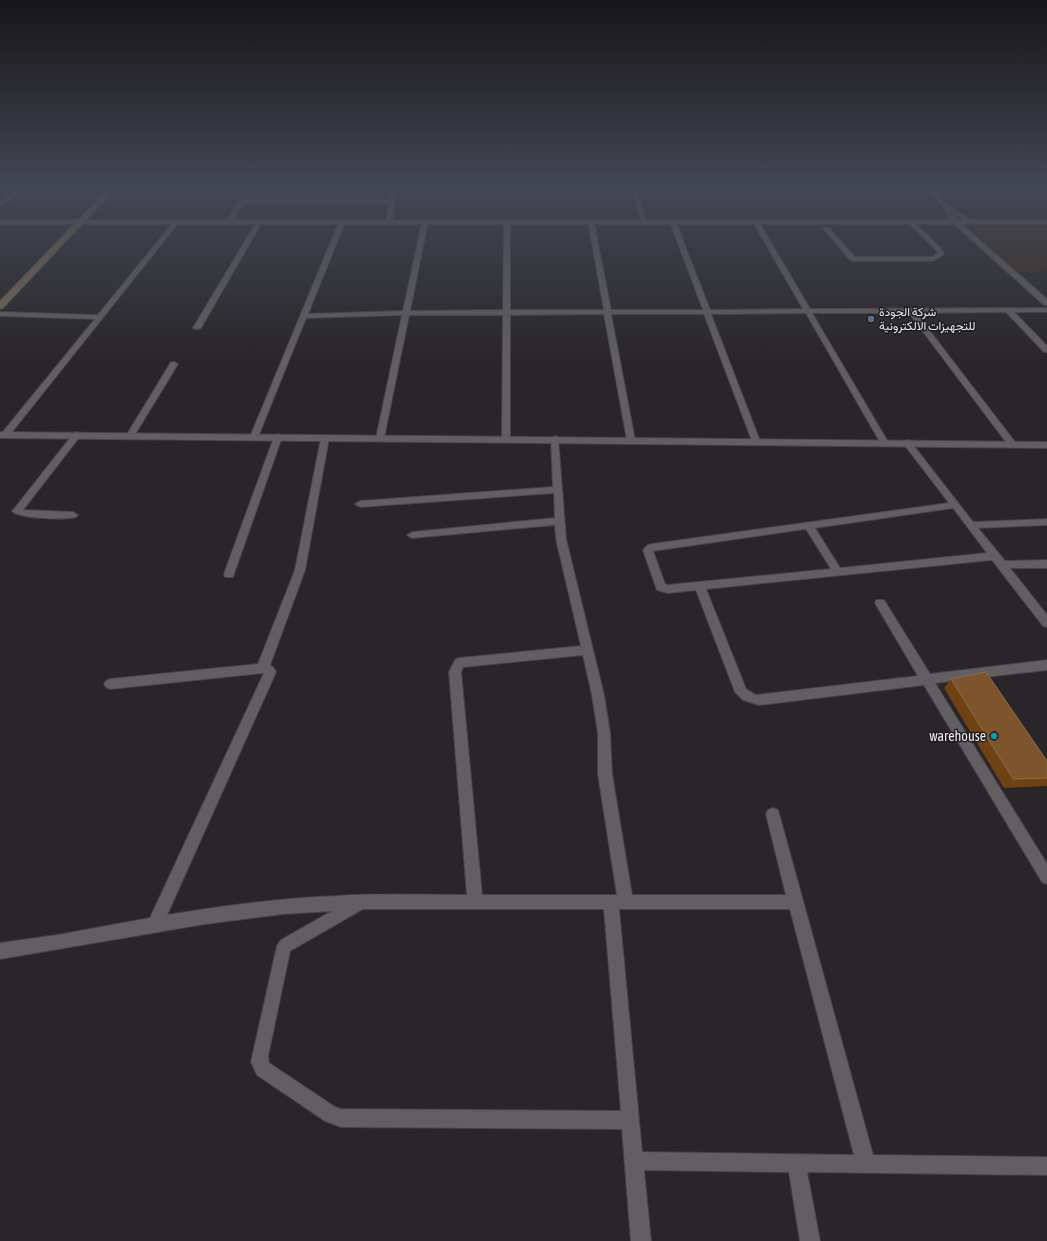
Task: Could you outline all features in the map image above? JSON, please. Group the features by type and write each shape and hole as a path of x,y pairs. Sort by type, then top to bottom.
{"main road":[{"path":"0,306 58,245"}],"street":[{"path":"3,434 158,245"},
{"path":"197,328 246,245"},
{"path":"254,437 333,245"},
{"path":"380,438 420,245"},
{"path":"506,439 507,245"},
{"path":"594,245 631,440"},
{"path":"682,245 756,441"},
{"path":"769,245 884,442"},
{"path":"840,245 851,258 864,260 933,259 938,257 940,254 938,248 935,245"},
{"path":"982,245 1047,303"},
{"path":"304,316 406,313 708,313 1047,310"},
{"path":"911,311 1012,444"},
{"path":"1010,311 1047,350"},
{"path":"0,314 100,317"},
{"path":"130,436 174,364"},
{"path":"3,434 884,442 1047,445"},
{"path":"73,515 25,514 17,511 77,435"},
{"path":"229,574 278,437"},
{"path":"110,684 259,669 263,667 300,570 325,438"},
{"path":"555,439 561,539 602,715 618,902 630,1120 641,1241"},
{"path":"907,443 1047,623"},
{"path":"360,504 558,490"},
{"path":"955,505 652,547 648,549 661,587 663,588 994,556"},
{"path":"412,535 559,521"},
{"path":"971,525 1047,522"},
{"path":"809,525 837,571"},
{"path":"1002,565 1047,564"},
{"path":"699,585 741,692 745,696 759,700 1047,665"},
{"path":"880,603 1047,877"},
{"path":"475,902 456,680 457,666 459,663 587,650"},
{"path":"155,925 270,672 263,667"},
{"path":"773,814 795,902 866,1164"},
{"path":"0,951 74,940 155,925 286,906 362,902 795,902"},
{"path":"362,902 285,946 282,951 259,1062 263,1069 331,1115 342,1118 630,1120"},
{"path":"633,1161 1047,1166"},
{"path":"796,1162 810,1241"}],"shaded area":[{"path":"988,245 1047,245 1047,271 1018,272"}],"building":[{"name":"warehouse","path":"986,672 1047,761 1047,778 1013,779 951,679"}],"place":[{"name":"شركة الجودة للتجهيزات الالكترونية","path":"871,319"},
{"name":"warehouse","path":"994,736"}]}
